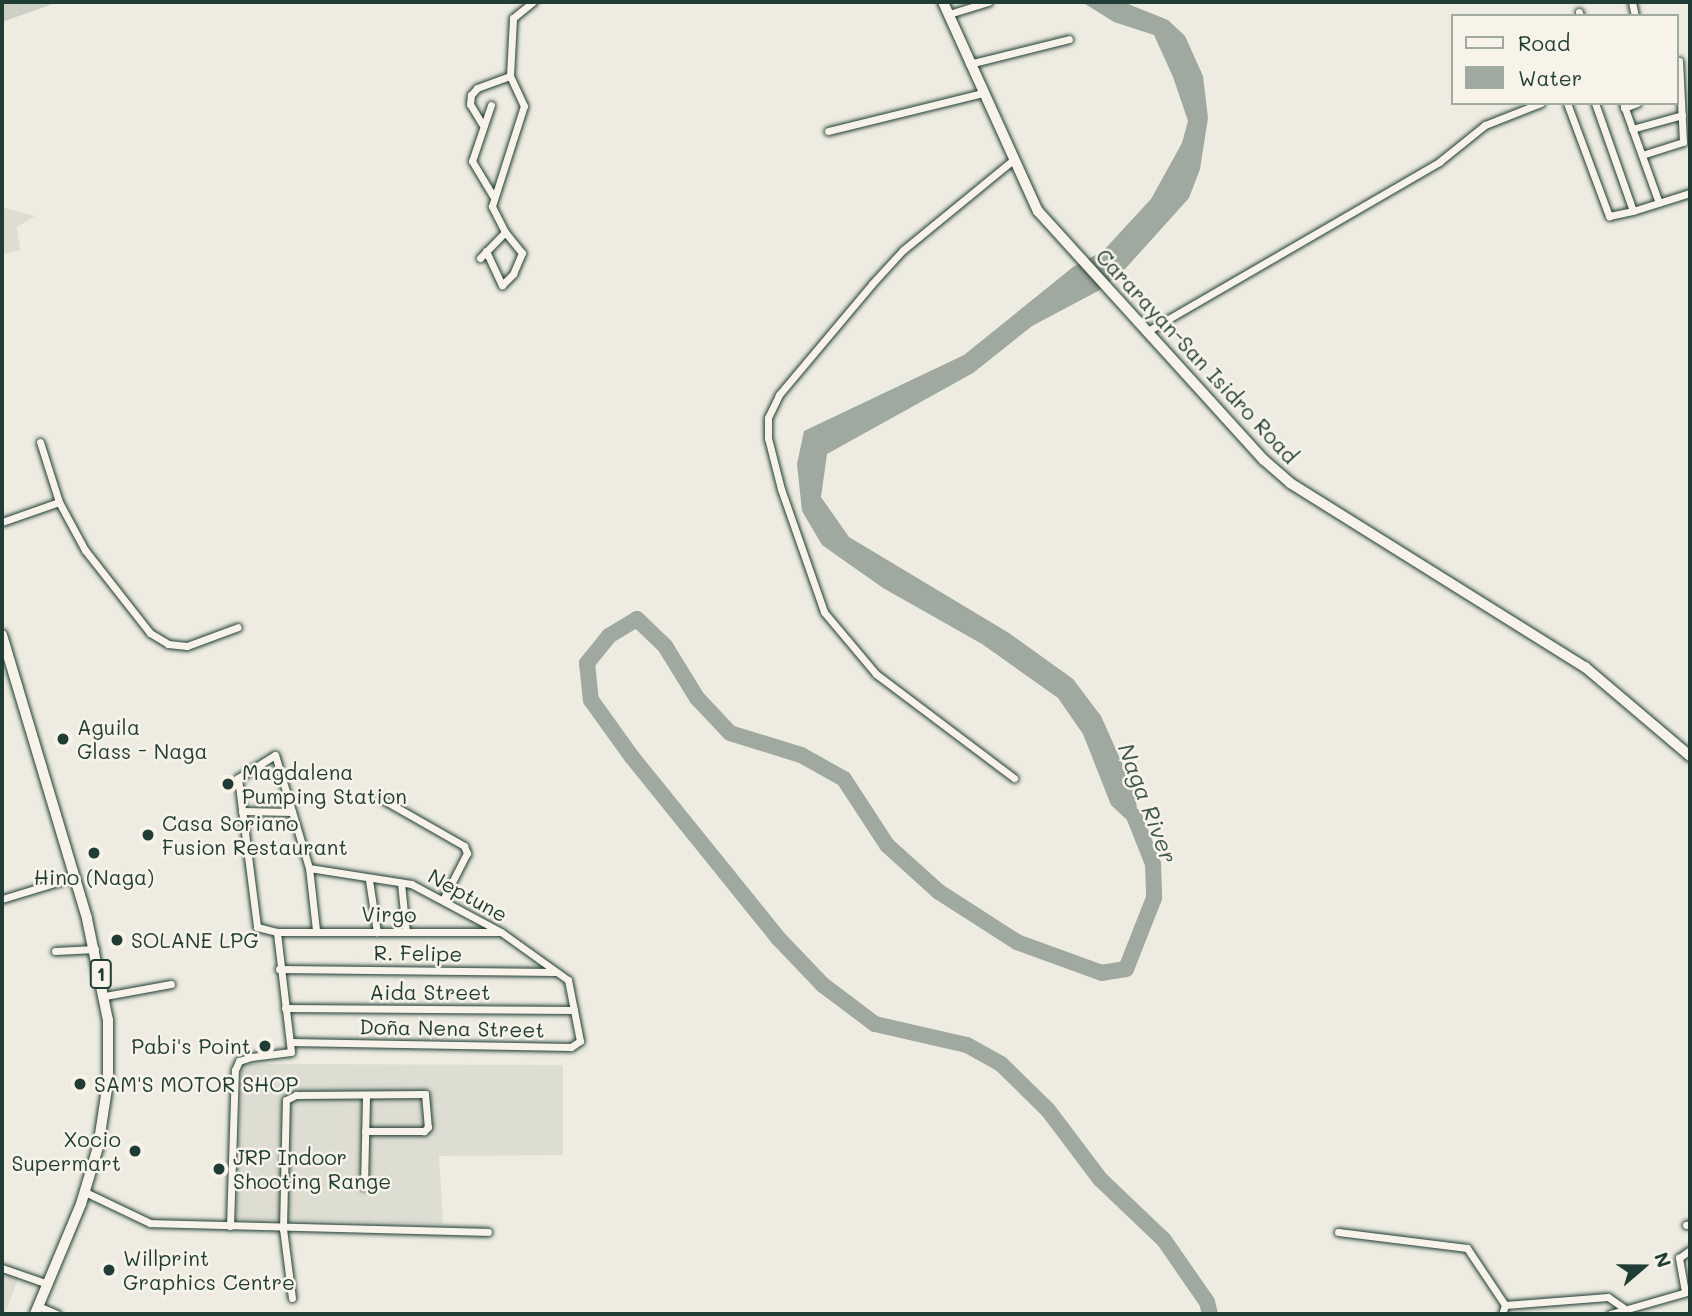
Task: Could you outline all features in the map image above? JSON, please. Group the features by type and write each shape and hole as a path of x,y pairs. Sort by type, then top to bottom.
{"main road":[{"name":"Cararayan-San Isidro Road","path":"943,2 1038,211 1145,332 1290,483 1585,667 1690,756"},
{"name":"1","path":"2,635 95,949 105,996 107,1093 85,1192 37,1310"}],"street":[{"path":"486,251 502,285 513,274 522,253 505,232 492,206 493,196 524,106 510,76 513,18 533,2"},
{"path":"948,14 988,2"},
{"path":"970,64 1069,39"},
{"path":"1642,155 1683,142 1678,61 1690,58"},
{"path":"482,124 470,104 471,95 477,88 510,76"},
{"path":"828,131 983,93"},
{"path":"491,104 482,124 472,161 493,196"},
{"path":"1145,332 1440,162 1485,125 1536,105"},
{"path":"1568,105 1609,216 1690,193"},
{"path":"1596,105 1633,211"},
{"path":"1623,105 1659,203"},
{"path":"1632,129 1682,114"},
{"path":"1013,160 903,250 872,284 779,395 768,418 768,438 781,489 824,612 876,674 1014,778"},
{"path":"480,258 505,232"},
{"path":"40,442 59,502 80,544 150,632 168,644 187,646 238,626"},
{"path":"2,522 59,502"},
{"path":"230,1226 235,1070 239,1061 250,1056 288,1055 290,1042 279,969 277,932 257,927 254,919 238,778 275,755 309,868 316,930"},
{"path":"380,798 464,846 467,853 443,900"},
{"path":"242,811 292,811"},
{"name":"Neptune","path":"309,868 369,880 401,883 443,900 501,932 568,980 574,1010"},
{"path":"2,899 74,877"},
{"path":"369,880 377,932"},
{"path":"401,883 407,932"},
{"name":"Virgo","path":"277,932 501,932"},
{"path":"55,951 95,949"},
{"name":"R. Felipe","path":"279,969 557,972"},
{"path":"105,996 172,985"},
{"name":"Aida Street","path":"285,1009 574,1010"},
{"name":"Doña Nena Street","path":"290,1042 571,1047 580,1041 574,1010"},
{"path":"292,1298 283,1229 286,1100 296,1095 425,1094 428,1127 365,1131"},
{"path":"364,1186 366,1095"},
{"path":"85,1192 150,1223 283,1229 488,1232"},
{"path":"1338,1232 1467,1248 1505,1305"},
{"path":"1610,1314 1687,1292 1679,1258 1690,1250"},
{"path":"2,1268 48,1283"},
{"path":"1505,1305 1608,1297 1625,1309"},
{"path":"1502,1314 1505,1305"},
{"path":"37,1310 57,1314"}],"shaded area":[{"path":"2,2 58,2 2,22"},
{"path":"2,207 35,216 17,227 20,250 2,255"},
{"path":"242,1064 563,1065 563,1155 439,1156 443,1224 236,1219"},
{"path":"2,1272 18,1278 5,1314 2,1314"}],"water":[{"path":"1082,2 1123,2 1168,20 1185,36 1203,76 1208,118 1200,169 1189,198 1126,268 1098,291 1032,326 973,373 827,454 821,497 849,537 1009,633 1073,679 1101,716 1134,790 1141,833 1111,805 1083,734 1058,698 982,644 883,588 822,545 802,511 797,464 804,431 964,355 1073,267 1103,251 1151,199 1182,143 1188,121 1173,77 1154,35 1114,22"}],"waterway":[{"name":"Naga River","path":"1134,816 1153,864 1154,898 1126,969 1102,973 1017,942 939,892 887,845 844,779 801,755 730,733 697,698 665,646 637,619 609,636 587,663 591,700 632,757 779,939 823,985 875,1024 967,1045 1001,1064 1048,1110 1100,1179 1164,1240 1207,1302 1210,1314"}],"place":[{"name":"Aguila Glass - Naga","path":"63,739"},
{"name":"Magdalena Pumping Station","path":"228,784"},
{"name":"Casa Soriano Fusion Restaurant","path":"148,835"},
{"name":"Hino (Naga)","path":"94,853"},
{"name":"SOLANE LPG","path":"117,940"},
{"name":"Pabi's Point","path":"265,1046"},
{"name":"SAM'S MOTOR SHOP","path":"80,1084"},
{"name":"Xocio Supermart","path":"135,1151"},
{"name":"JRP Indoor Shooting Range","path":"219,1169"},
{"name":"Willprint Graphics Centre","path":"109,1270"}]}
